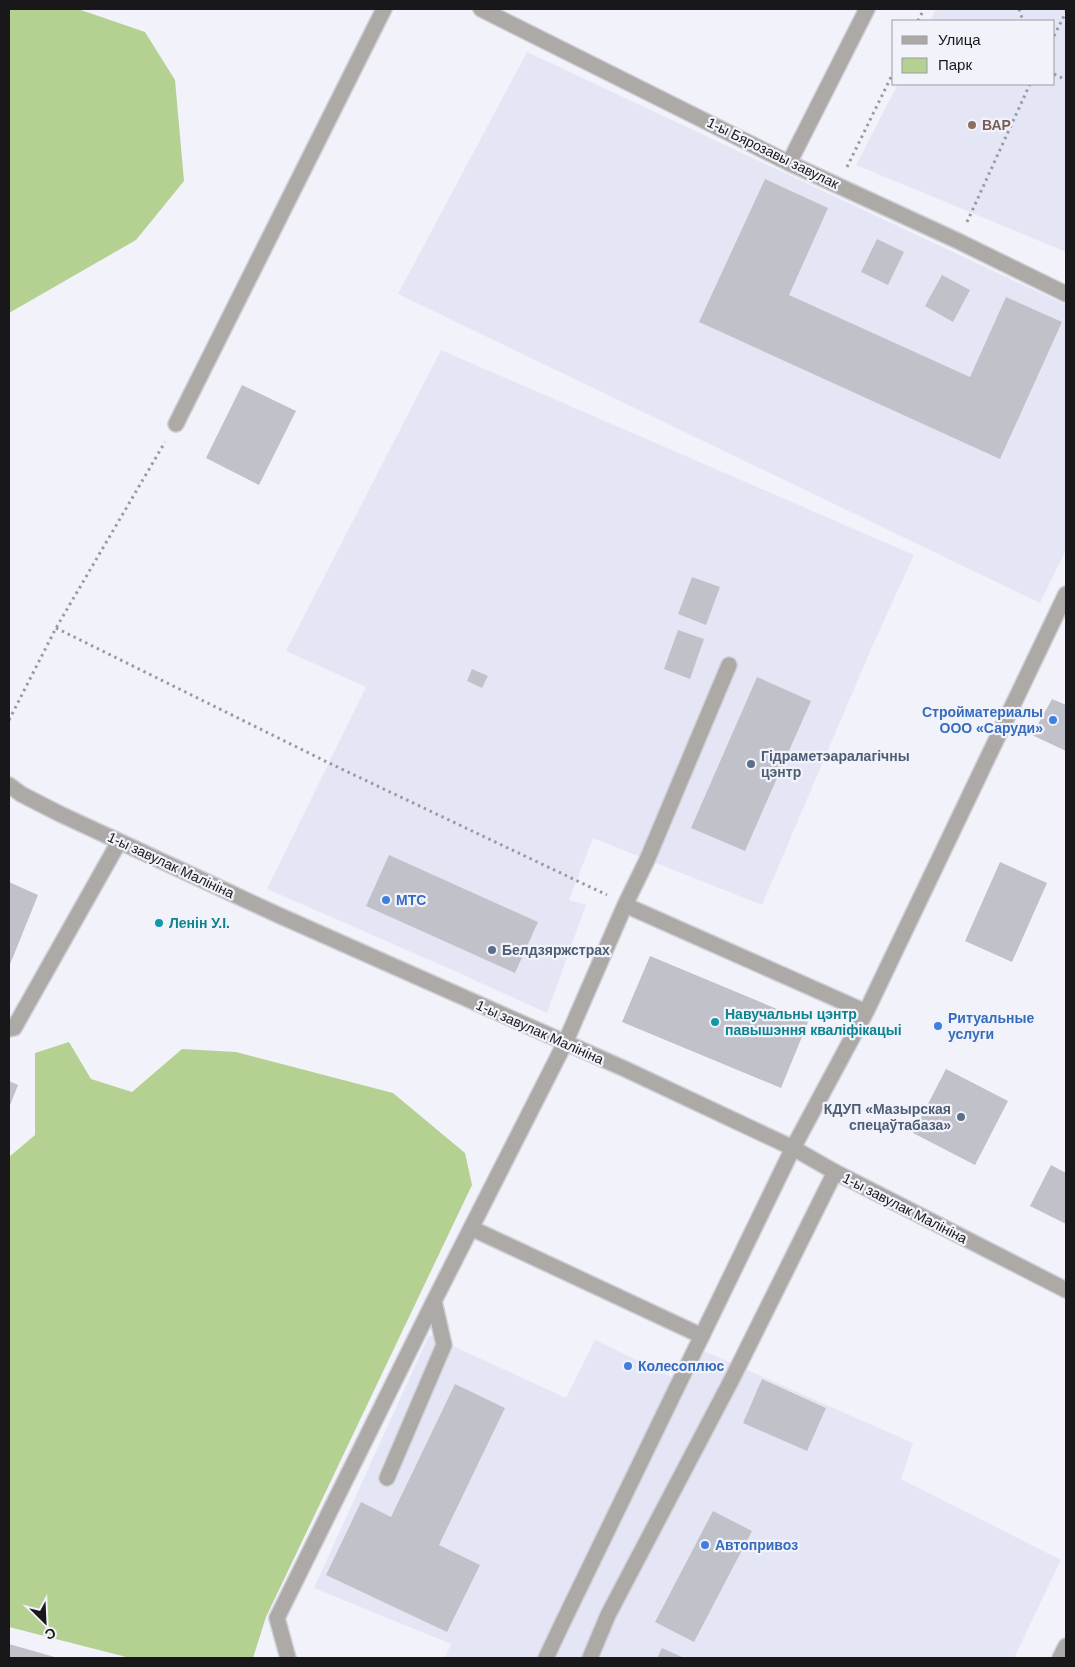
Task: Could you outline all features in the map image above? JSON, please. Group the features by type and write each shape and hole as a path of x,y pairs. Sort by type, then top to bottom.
{"street":[{"path":"176,424 384,9"},
{"name":"1-ы Бярозавы завулак","path":"482,9 789,162 1066,294"},
{"path":"789,162 867,9"},
{"path":"546,1658 793,1148 866,1012 1066,594"},
{"path":"288,1658 277,1618 434,1301 566,1043 625,905 647,860 728,665"},
{"name":"1-ы завулак Малініна","path":"9,784 21,794 119,842 566,1043 793,1148 835,1172 1066,1290"},
{"path":"9,1030 14,1028 119,842"},
{"path":"625,905 866,1012"},
{"path":"590,1658 608,1615 732,1379 835,1172"},
{"path":"471,1228 702,1336"},
{"path":"387,1478 444,1345 434,1301"},
{"path":"1060,1658 1066,1646"}],"path":[{"path":"1055,34 1066,12"},
{"path":"838,185 892,75"},
{"path":"958,241 1030,85"},
{"path":"9,720 56,628 176,424"},
{"path":"56,628 625,905"}],"shaded area":[{"name":"ВАР","path":"936,9 1066,9 1066,252 856,165 897,85 1055,85 1055,20 930,20"},
{"path":"527,52 1066,305 1066,550 1040,603 398,294"},
{"path":"441,350 914,555 871,649 762,905 593,838 569,900 586,905 547,1013 267,889 366,687 286,651"},
{"path":"429,1335 566,1398 595,1340 674,1378 688,1344 913,1443 901,1479 1061,1560 1014,1658 445,1658 451,1644 314,1588"}],"green space":[{"path":"9,9 78,9 145,32 175,80 184,181 136,240 9,313"},
{"path":"69,1042 91,1079 132,1092 182,1049 236,1052 393,1093 465,1153 472,1185 266,1617 253,1658 130,1658 9,1627 9,1157 35,1135 35,1053"}],"building":[{"path":"765,179 828,208 789,295 970,377 1006,297 1062,322 1000,459 699,322"},
{"path":"877,239 904,252 888,285 861,272"},
{"path":"942,275 970,290 953,322 925,306"},
{"path":"242,385 296,411 259,485 206,458"},
{"path":"692,577 720,587 706,625 678,614"},
{"path":"678,630 704,639 690,679 664,669"},
{"path":"472,669 488,676 482,688 467,681"},
{"name":"Гідраметэаралагічны цэнтр","path":"757,677 811,701 745,851 691,828"},
{"name":"Стройматериалы ООО «Саруди»","path":"1052,699 1066,705 1066,751 1032,735"},
{"path":"389,855 538,922 515,973 366,906"},
{"path":"1000,862 1047,883 1012,962 965,941"},
{"path":"9,882 38,895 9,967"},
{"name":"Навучальны цэнтр павышэння кваліфікацыі","path":"650,956 808,1022 781,1088 622,1022"},
{"name":"КДУП «Мазырская спецаўтабаза»","path":"946,1069 1008,1101 975,1165 913,1133"},
{"path":"9,1081 18,1085 9,1108"},
{"path":"1051,1165 1066,1173 1066,1224 1030,1206"},
{"path":"762,1379 826,1408 807,1451 743,1423"},
{"path":"455,1384 505,1408 439,1545 480,1565 447,1632 326,1575 361,1502 391,1517"},
{"path":"713,1511 752,1531 694,1642 655,1622"},
{"path":"9,1644 58,1658 9,1658"},
{"path":"662,1648 684,1658 657,1658"}],"place":[{"name":"ВАР","path":"972,125"},
{"name":"Стройматериалы ООО «Саруди»","path":"1053,720"},
{"name":"Гідраметэаралагічны цэнтр","path":"751,764"},
{"name":"МТС","path":"386,900"},
{"name":"Ленін У.І.","path":"159,923"},
{"name":"Белдзяржстрах","path":"492,950"},
{"name":"Навучальны цэнтр павышэння кваліфікацыі","path":"715,1022"},
{"name":"Ритуальные услуги","path":"938,1026"},
{"name":"КДУП «Мазырская спецаўтабаза»","path":"961,1117"},
{"name":"Колесоплюс","path":"628,1366"},
{"name":"Автопривоз","path":"705,1545"}]}
